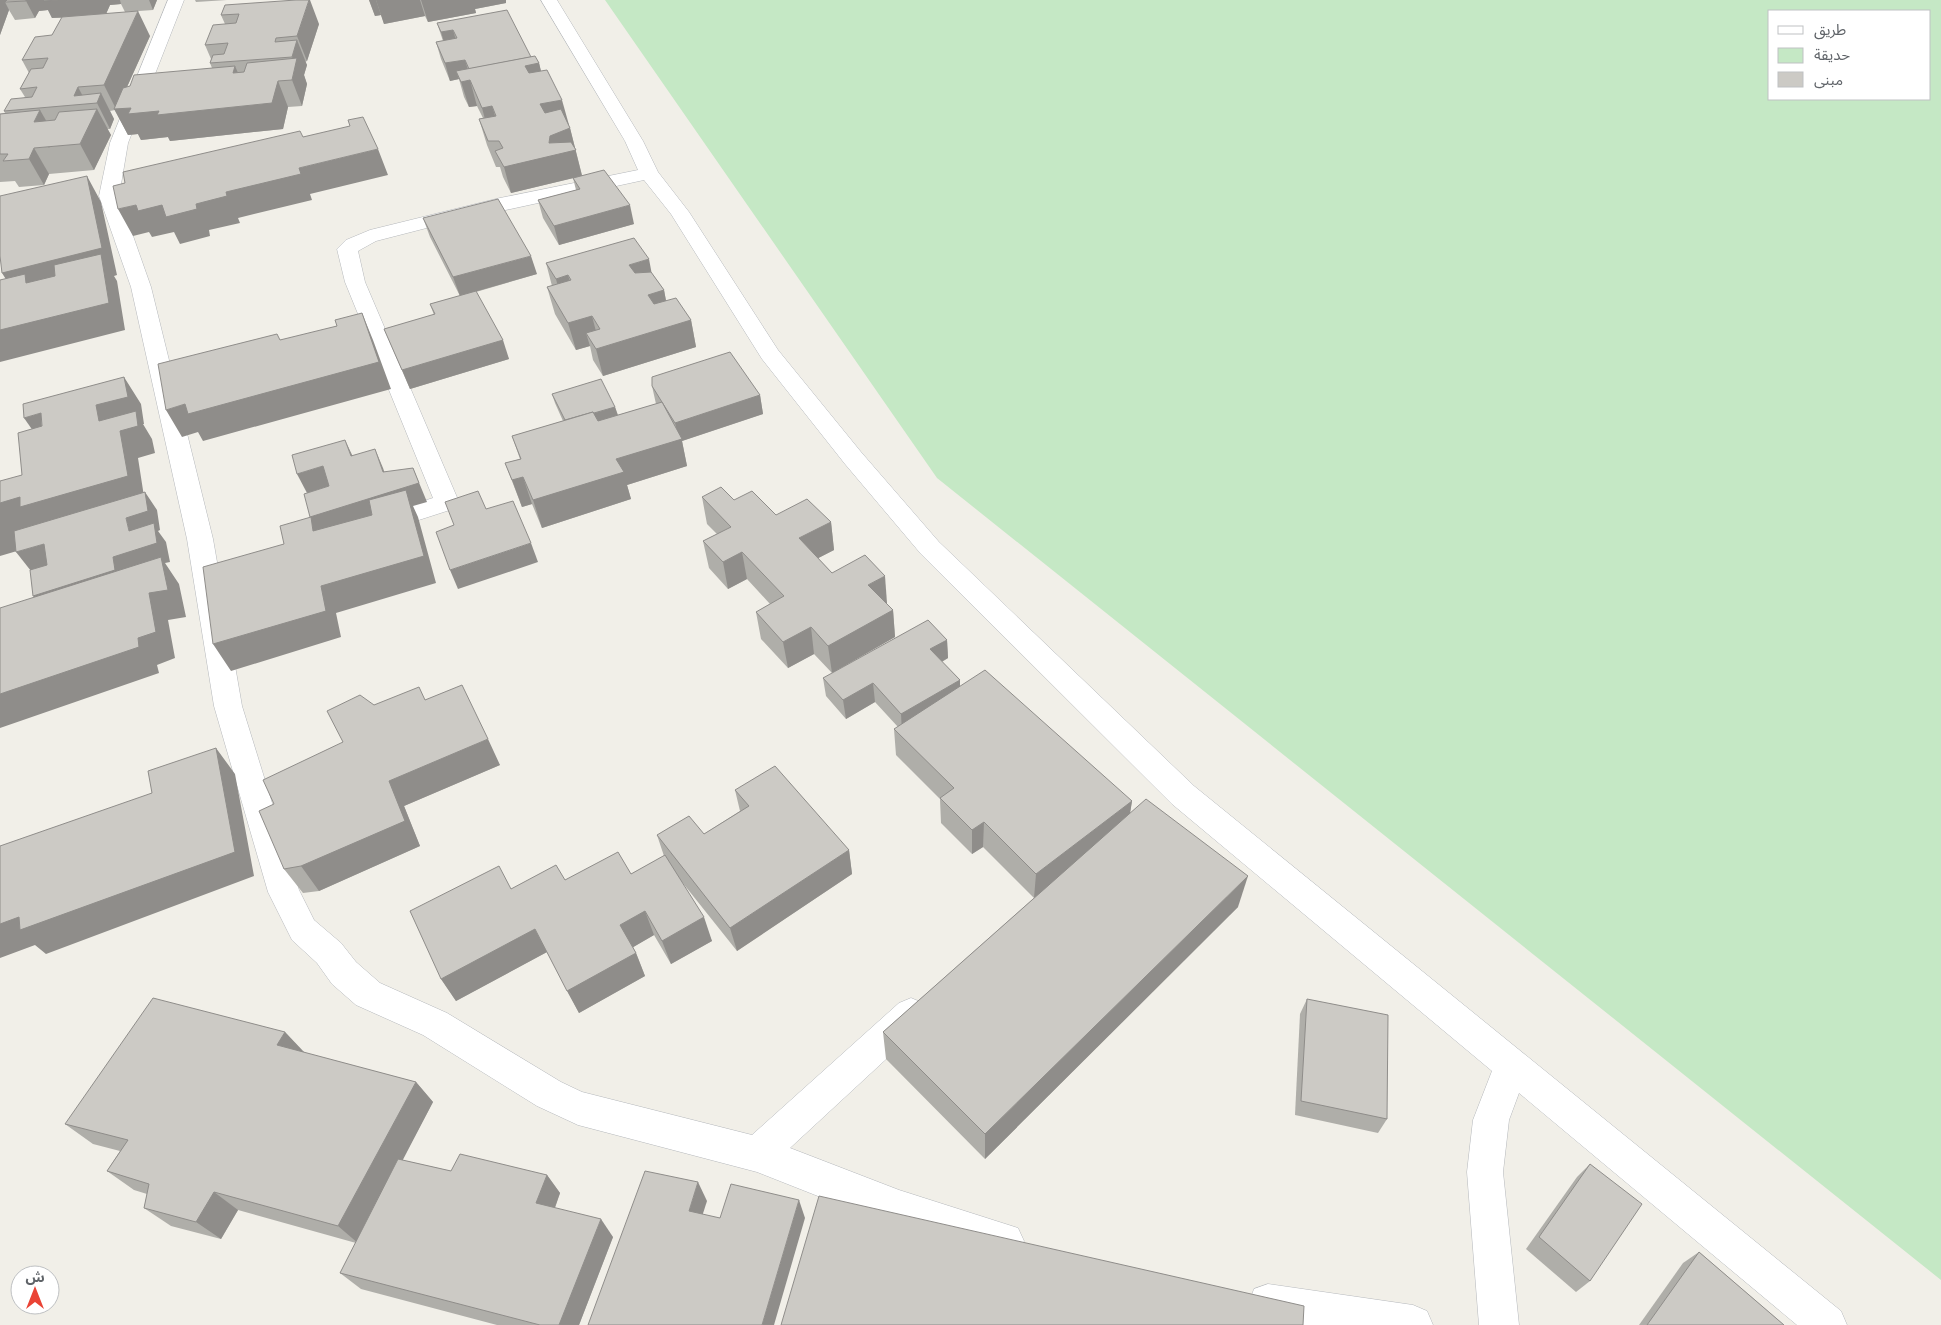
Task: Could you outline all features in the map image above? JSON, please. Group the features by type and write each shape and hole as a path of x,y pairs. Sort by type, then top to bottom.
{"street":[{"path":"176,0 119,143 118,194 141,287 174,387 200,539 216,575 228,706 284,892 303,930 329,953 344,973 368,994 435,1024 549,1094 578,1108 757,1154 899,1209 1031,1248"},
{"path":"549,0 634,141 648,173 679,212 770,354 853,458 930,548 1183,795 1511,1067 1827,1325"},
{"path":"355,532 447,502 367,338 347,252 351,246 384,234 484,207 648,173"},
{"path":"757,1154 937,991"},
{"path":"1499,1325 1485,1172 1491,1120 1511,1067"},
{"path":"1240,1299 1413,1325"}],"green space":[{"path":"605,0 1941,0 1941,1280 937,478"}],"building":[{"path":"7,0 26,0 26,1 5,2"},
{"path":"309,0 297,36 276,38 275,42 297,40 292,57 210,63 213,55 224,54 228,43 205,45 213,25 236,23 239,14 221,15 225,5"},
{"path":"507,10 531,57 469,69 465,60 445,63 436,42 457,38 453,30 441,32 437,23"},
{"path":"138,11 104,85 78,87 74,96 101,93 97,103 4,111 11,99 32,97 37,87 20,89 31,69 43,68 48,58 22,60 35,37 52,35 62,17"},
{"path":"535,56 539,63 525,66 529,73 547,70 562,100 540,104 545,113 561,109 570,128 550,136 549,143 571,142 576,150 504,167 495,151 503,148 499,141 488,141 479,119 496,116 492,106 482,108 470,80 461,82 456,71"},
{"path":"297,58 292,80 278,81 272,103 157,115 159,111 128,114 131,108 114,109 123,88 130,86 134,75 235,66 233,73 244,72 247,63"},
{"path":"97,109 80,144 34,148 29,159 3,161 8,154 0,154 0,114 40,110 34,122 55,120 59,112"},
{"path":"363,117 378,149 299,168 301,174 226,192 227,196 196,204 197,209 166,217 162,205 138,211 136,205 118,209 113,186 125,183 123,172 300,131 303,137 350,126 348,120"},
{"path":"604,170 630,205 554,226 538,200 580,189 573,178"},
{"path":"87,176 102,248 2,273 0,256 0,196"},
{"path":"498,199 531,256 453,277 423,218"},
{"path":"634,238 649,259 629,265 635,273 651,272 664,290 648,295 654,304 676,298 691,320 596,349 586,333 600,329 592,316 568,323 547,287 571,280 568,275 556,279 546,263"},
{"path":"101,254 109,303 0,330 0,280 25,274 26,283 55,276 54,265"},
{"path":"476,291 503,340 402,370 384,329 435,314 430,304"},
{"path":"362,313 379,362 188,414 185,404 166,410 158,364 277,334 280,340 337,326 335,320"},
{"path":"730,352 760,395 675,423 652,386 652,377"},
{"path":"124,377 128,397 96,405 99,421 136,411 138,426 120,431 128,476 20,507 20,497 0,503 0,481 22,475 18,433 42,426 41,413 24,418 23,404"},
{"path":"601,379 615,407 565,420 552,394"},
{"path":"662,402 682,439 616,459 624,472 533,500 523,477 512,480 505,463 521,459 512,436 593,412 598,421"},
{"path":"345,440 351,456 375,449 383,472 413,468 419,483 310,517 304,494 329,486 323,466 297,474 292,455"},
{"path":"721,487 734,500 752,491 776,515 807,499 831,522 799,538 832,573 865,555 885,576 868,585 893,610 828,646 811,627 783,642 756,612 784,596 742,552 723,562 703,541 731,527 702,497"},
{"path":"406,490 424,556 321,586 326,611 213,644 203,567 284,544 280,526 311,517 313,531 372,515 369,500"},
{"path":"478,491 486,509 513,501 531,543 450,570 436,532 454,525 445,502"},
{"path":"145,492 148,511 126,518 129,531 154,523 157,543 113,557 115,570 33,596 30,570 47,565 44,544 16,552 14,531"},
{"path":"161,557 168,590 149,593 156,632 138,638 139,647 0,694 0,608"},
{"path":"928,620 947,640 930,649 960,680 901,714 873,683 843,700 823,678"},
{"path":"985,670 1132,801 1036,874 984,822 972,830 940,798 954,788 894,729"},
{"path":"462,685 488,739 389,781 405,821 301,866 284,869 259,811 274,804 263,780 343,742 327,711 360,695 374,705 419,687 425,700"},
{"path":"216,748 235,852 20,930 19,917 0,924 0,846 152,793 148,771"},
{"path":"775,766 849,850 730,928 657,835 689,816 704,834 749,806 735,790"},
{"path":"1146,799 1248,876 985,1134 883,1032"},
{"path":"618,852 631,874 665,855 704,917 662,941 645,911 620,925 636,953 567,991 535,929 441,979 410,911 499,866 511,889 556,865 565,880"},
{"path":"153,998 285,1032 277,1045 416,1082 338,1226 214,1192 196,1222 144,1208 149,1184 107,1171 128,1140 65,1124"},
{"path":"1307,999 1388,1015 1387,1119 1301,1101"},
{"path":"460,1154 547,1175 536,1203 601,1219 559,1325 540,1325 340,1273 398,1159 451,1171"},
{"path":"1590,1164 1642,1204 1590,1281 1539,1237"},
{"path":"645,1171 698,1182 689,1211 720,1218 731,1184 799,1200 762,1325 588,1325"},
{"path":"819,1196 1304,1306 1303,1325 781,1325"},
{"path":"1699,1252 1784,1325 1647,1325"}]}
